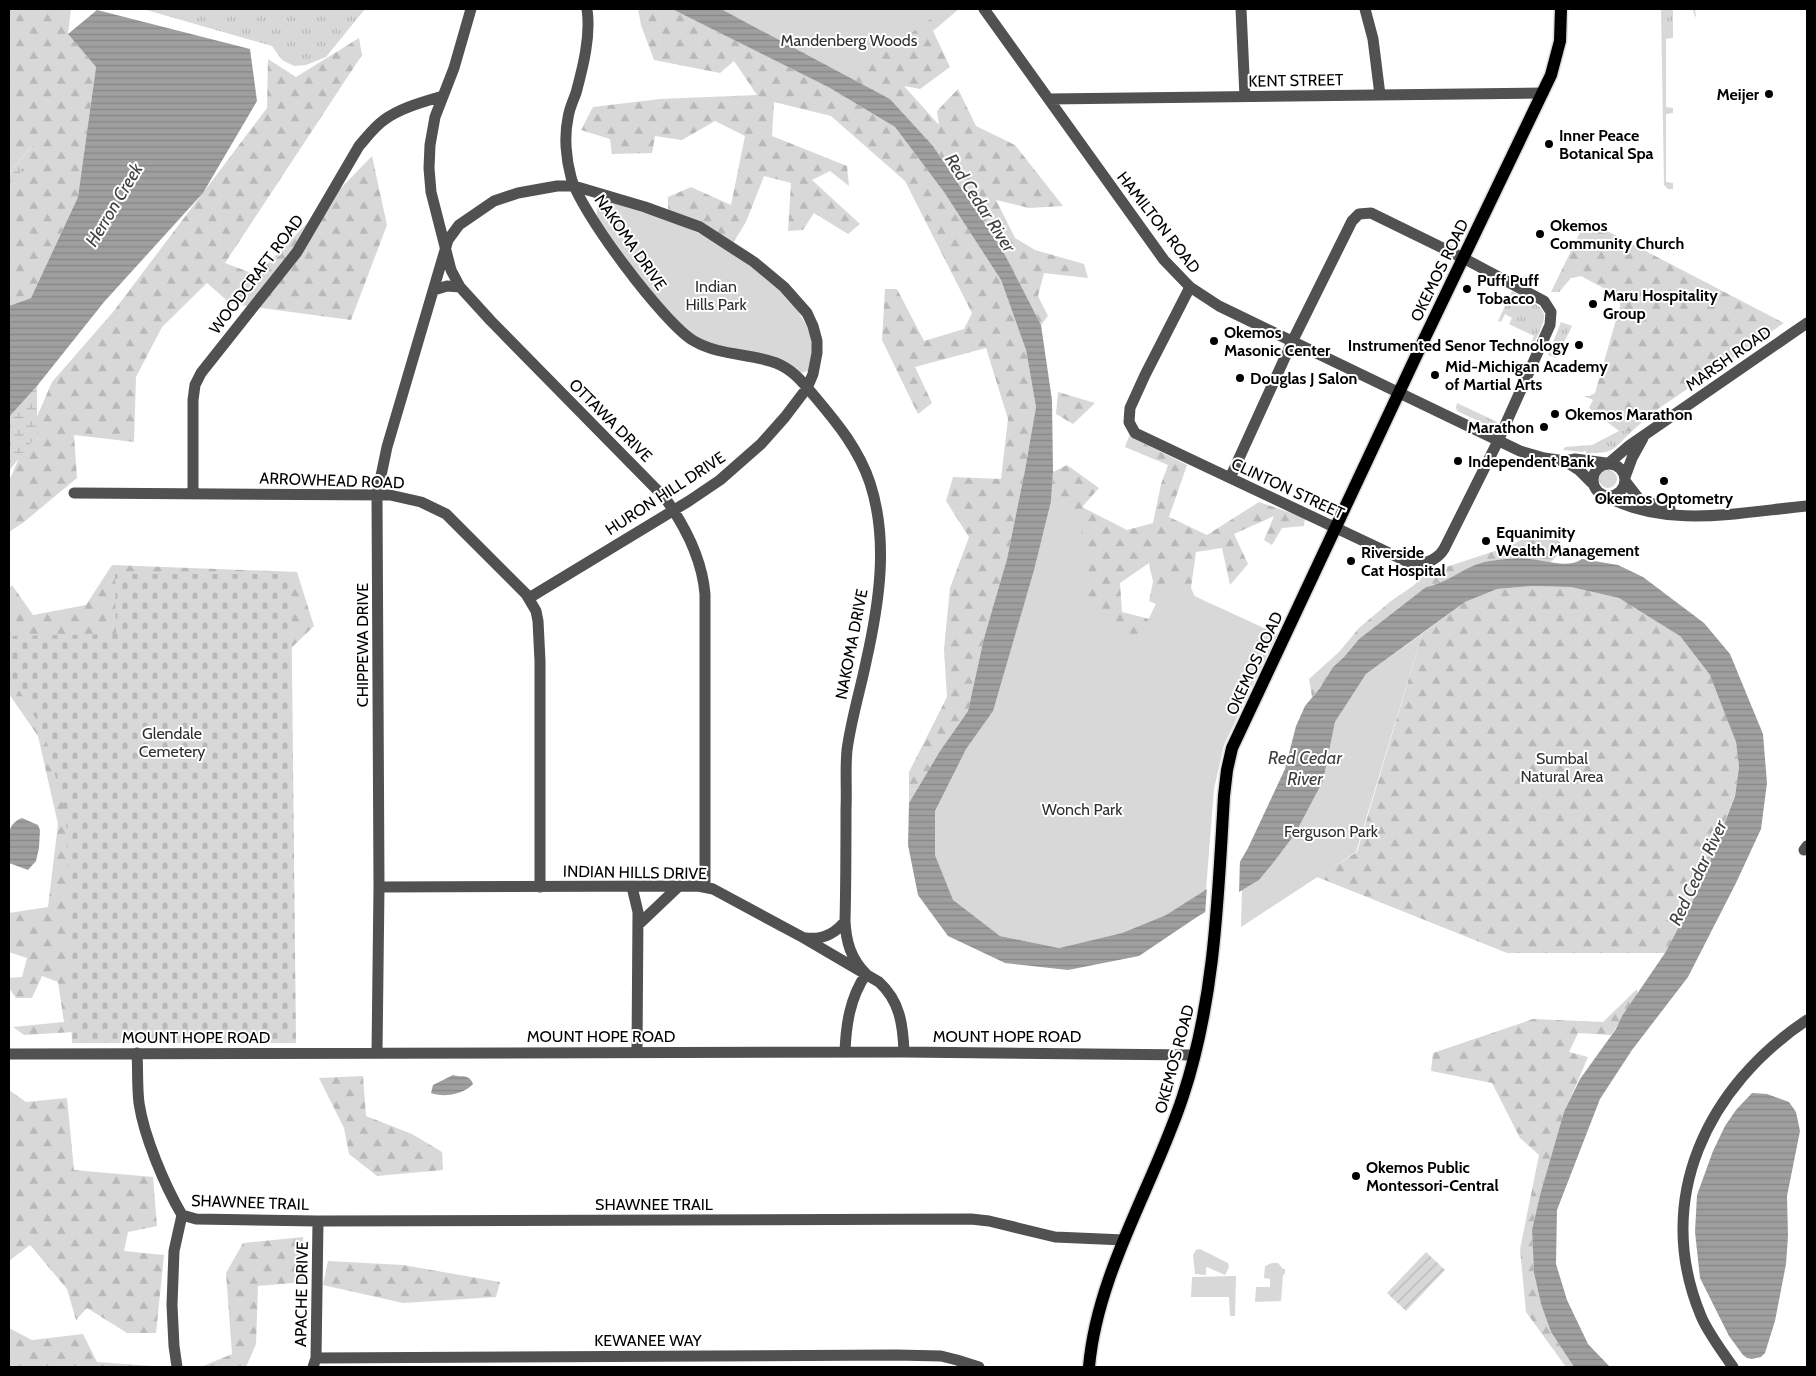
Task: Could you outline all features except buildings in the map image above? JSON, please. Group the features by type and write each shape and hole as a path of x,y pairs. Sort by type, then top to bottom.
{"main road":[{"name":"OKEMOS ROAD","path":"1088,1367 1098,1315 1124,1240 1168,1138 1184,1094 1194,1056 1209,987 1224,796 1232,748 1462,258 1543,92 1558,55 1561,33 1561,9"}],"street":[{"name":"OTTAWA DRIVE","path":"471,9 454,68 442,96 431,135 429,168 431,192 451,270 460,287 491,322 653,486 674,510 693,549 701,571 704,588 705,887"},
{"name":"NAKOMA DRIVE","path":"587,9 588,25 584,54 578,83 568,114 566,131 570,174 586,208 614,250 659,309 684,335 711,350 776,363 796,375 840,426 859,458 870,483 879,526 878,601 847,752 845,921 851,953 857,964 866,974"},
{"name":"HAMILTON ROAD","path":"984,9 1164,260 1190,287 1219,306 1292,342 1532,455 1565,461 1575,459 1607,463"},
{"path":"1241,9 1245,97"},
{"path":"1365,9 1374,44 1380,95"},
{"name":"KENT STREET","path":"1049,100 1543,92"},
{"name":"WOODCRAFT ROAD","path":"193,494 193,400 195,385 200,373 297,252 359,146 384,119 442,96"},
{"name":"HURON HILL DRIVE","path":"445,247 451,234 459,225 500,198 518,192 557,186 574,186 645,207 700,227 769,273 797,302 814,326 817,353 813,374 807,388 786,417 748,456 720,480 674,510 529,598"},
{"path":"1230,478 1292,342 1352,221 1356,215 1363,213 1371,213 1462,258 1544,302 1549,308 1551,316 1546,334 1498,440"},
{"name":"CHIPPEWA DRIVE","path":"378,1052 378,495 387,447 445,247"},
{"path":"434,290 447,286 460,287"},
{"name":"CLINTON STREET","path":"1190,287 1145,375 1128,415 1131,428 1142,437 1410,562 1420,563 1436,557 1444,548 1498,440"},
{"name":"MARSH ROAD","path":"1607,463 1807,323"},
{"name":"MARSH ROAD","path":"1625,479 1632,458 1643,438"},
{"name":"HAMILTON ROAD","path":"1565,461 1579,470 1592,483"},
{"path":"1691,515 1639,499 1618,466 1607,463 1595,470 1592,483 1598,493 1628,506 1652,513 1675,516 1718,514 1807,506"},
{"path":"1604,495 1614,495 1619,492 1625,479"},
{"name":"ARROWHEAD ROAD","path":"74,493 378,495 412,499 430,505 446,514 529,598 536,611 538,621 540,887"},
{"name":"INDIAN HILLS DRIVE","path":"379,887 705,887 721,891 884,986 897,1006 902,1023 904,1052"},
{"path":"632,887 637,905 638,925 637,1052"},
{"path":"638,925 678,887"},
{"path":"804,938 830,935 839,929 845,921"},
{"path":"845,1052 851,1005 856,990 866,974"},
{"path":"1733,1367 1701,1317 1688,1276 1683,1241 1682,1210 1699,1147 1709,1124 1723,1101 1760,1056 1807,1020"},
{"name":"MOUNT HOPE ROAD","path":"9,1054 904,1052 1194,1056"},
{"path":"137,1053 139,1104 144,1125 168,1192 182,1215 174,1251 174,1346 176,1367"},
{"name":"SHAWNEE TRAIL","path":"182,1215 196,1219 318,1221 972,1220 988,1221 1055,1236 1124,1240"},
{"name":"APACHE DRIVE","path":"314,1363 318,1221"},
{"name":"KEWANEE WAY","path":"314,1363 941,1356 978,1367"}],"green space":[{"path":"9,9 71,9 68,34 96,67 78,197 31,298 9,306 9,195 32,146 9,173"},
{"path":"143,9 365,9 326,57 306,65 294,66 282,60 272,46"},
{"path":"638,9 672,9 830,88 895,127 944,192 1001,280 1026,350 1036,407 1007,559 984,638 968,711 940,751 909,803 909,772 947,697 944,649 950,588 969,537 946,501 953,477 1001,479 1008,419 986,348 915,367 932,403 918,414 882,340 885,289 897,289 924,341 964,329 972,313 905,181 831,116 774,102 772,136 847,166 849,186 830,171 812,180 860,224 848,234 814,213 803,230 788,231 791,183 764,176 746,222 733,243 668,210 668,197 691,187 731,205 745,136 715,121 682,140 655,136 652,153 612,154 610,139 581,130 593,107 660,99 757,95 734,61 720,73 654,60 641,25"},
{"path":"721,9 959,9 933,31 950,67 920,89 904,86 939,125 937,111 958,89 976,126 1015,145 1063,206 1029,208 996,200 1015,238 1035,250 1084,264 1088,278 1044,273 1038,296 1048,316 1041,325 1002,249 933,146 890,99"},
{"name":"Mandenberg Woods","path":"721,9 944,9 852,77"},
{"path":"1661,9 1695,9 1696,16 1693,10 1673,10 1673,38 1666,39 1666,107 1673,108 1673,113 1666,114 1666,182 1673,183 1673,189 1668,189 1664,185"},
{"path":"359,38 362,55 225,263 257,275 372,156 387,225 351,320 231,304 207,283 162,327 136,377 134,442 74,435 77,478 9,532 9,481 52,382 113,312 267,108 268,59 296,77"},
{"path":"34,144 9,195 9,173"},
{"name":"Indian Hills Park","path":"607,201 677,223 722,244 777,287 795,306 809,330 813,349 809,371 800,373 740,355 705,341 690,332 675,319 647,287 599,220 597,208 600,204"},
{"path":"1586,220 1784,323 1655,411 1632,431 1619,431 1589,408 1593,400 1584,396 1590,396 1595,393 1620,306 1619,299 1616,295 1581,276 1571,278 1559,292 1551,292"},
{"path":"1512,291 1535,304 1544,314 1544,320 1530,352 1527,351 1534,336 1509,324 1512,318 1505,314 1501,322 1498,321"},
{"path":"1561,322 1572,326 1556,358 1548,355"},
{"path":"37,386 37,435 9,471 9,417"},
{"path":"1058,392 1095,403 1073,424 1056,414"},
{"path":"1457,403 1498,423 1494,426 1489,426 1457,411"},
{"path":"1619,431 1632,431 1617,446 1603,453 1563,450 1565,447 1592,445"},
{"path":"1129,436 1187,465 1169,517 1207,535 1259,502 1305,518 1304,526 1282,528 1272,545 1264,540 1274,516 1234,534 1248,564 1230,585 1222,548 1196,552 1191,588 1208,626 1149,601 1153,582 1149,563 1120,583 1122,612 1204,633 935,811 1051,501 1053,472 1067,465 1099,488 1082,507 1127,530 1153,523 1161,484 1168,465 1125,447"},
{"path":"1608,470 1614,473 1617,479 1614,485 1608,488 1602,485 1599,479 1602,473"},
{"name":"Wonch Park","path":"1051,501 1080,515 1087,596 1091,607 1137,643 1166,583 1277,634 1224,745 1214,789 1206,890 1166,915 1122,933 1059,948 1000,936 953,901 935,855 935,811 966,749 993,711 1034,570"},
{"path":"1551,531 1564,548 1550,563 1523,559 1485,562 1445,581 1426,587 1359,639 1333,667 1312,697 1309,679 1339,652 1359,628 1391,601 1413,586 1425,574 1510,546 1533,533"},
{"name":"Glendale Cemetery","path":"112,565 297,572 314,626 284,655 106,1030 24,1035 13,1027 64,1022 58,982 42,976 32,998 16,998 9,988 9,978 22,977 27,958 9,952 9,913 48,907 58,824 38,736 9,694 9,589 12,585 33,615 86,605"},
{"name":"Glendale Cemetery","path":"115,574 291,574 296,1043 72,1043 66,815 43,731 9,673 9,636 116,634"},
{"name":"Sumbal Natural Area","path":"1532,586 1571,587 1619,598 1647,614 1680,636 1710,675 1722,703 1736,742 1739,767 1735,795 1700,887 1665,953 1507,953 1317,877 1357,852 1422,634 1465,602 1497,589"},
{"name":"Ferguson Park","path":"1422,634 1356,852 1241,927 1242,890 1259,880 1295,834 1323,781 1335,722 1366,674"},
{"path":"1637,989 1638,996 1611,1035 1578,1033 1569,1052 1588,1057 1564,1113 1540,1195 1532,1230 1534,1273 1541,1304 1551,1332 1574,1367 1566,1367 1526,1312 1520,1249 1539,1155 1520,1138 1492,1083 1431,1071 1433,1053 1533,1019 1603,1022"},
{"path":"363,1076 366,1116 412,1134 442,1152 443,1170 377,1176 349,1154 344,1128 319,1078"},
{"path":"9,1090 26,1102 67,1098 74,1170 153,1177 157,1226 128,1232 124,1251 164,1255 156,1333 127,1333 87,1308 76,1320 67,1289 30,1245 9,1261"},
{"path":"303,1237 304,1282 258,1286 256,1344 246,1367 201,1367 232,1354 226,1273 243,1243"},
{"path":"1200,1249 1228,1263 1229,1267 1225,1275 1207,1267 1206,1275 1195,1274 1193,1255 1196,1250"},
{"path":"1426,1252 1445,1270 1406,1311 1387,1293"},
{"path":"328,1261 403,1265 500,1282 496,1297 403,1303 323,1285"},
{"path":"1278,1263 1285,1269 1281,1301 1255,1302 1256,1287 1270,1287 1270,1279 1264,1278 1265,1266"},
{"path":"1236,1276 1235,1316 1230,1316 1229,1297 1191,1297 1192,1277"},
{"path":"9,1328 32,1340 83,1334 97,1362 166,1367 9,1367"}],"water":[{"name":"Red Cedar River","path":"672,9 721,9 890,99 933,146 1002,249 1041,325 1052,400 1053,472 1051,501 1034,570 993,711 966,749 935,811 935,855 953,900 1000,936 1059,948 1122,933 1166,915 1234,872 1248,848 1285,769 1296,726 1305,706 1320,688 1333,667 1359,639 1426,587 1445,581 1475,565 1494,560 1516,559 1563,564 1582,559 1618,565 1643,577 1704,623 1730,654 1763,734 1767,783 1761,829 1688,977 1632,1050 1600,1099 1557,1210 1556,1264 1567,1300 1588,1344 1610,1367 1574,1367 1551,1332 1541,1304 1534,1273 1532,1230 1564,1112 1580,1079 1616,1029 1622,1016 1665,953 1700,887 1735,796 1739,767 1736,742 1710,675 1680,636 1619,598 1571,587 1532,586 1497,589 1465,602 1366,674 1335,722 1323,781 1295,834 1273,863 1259,880 1197,917 1139,956 1068,970 1005,963 948,936 918,895 908,845 909,803 940,751 968,711 984,638 1007,559 1036,407 1026,350 1001,280 944,192 895,127 830,88"},
{"name":"Herron Creek","path":"97,10 250,49 257,101 203,193 104,302 37,386 9,417 9,306 31,298 78,197 96,67 68,34"},
{"path":"22,818 38,825 40,830 36,861 28,870 9,863 8,837 12,826"},
{"path":"453,1075 467,1077 473,1084 459,1093 442,1095 431,1093 433,1085"},
{"path":"1752,1093 1767,1094 1789,1102 1796,1112 1800,1131 1787,1196 1788,1236 1786,1264 1775,1321 1765,1353 1761,1357 1752,1359 1743,1355 1729,1336 1700,1278 1695,1232 1697,1195 1713,1151 1725,1126 1736,1110"}],"pier":[{"path":"1240,857 1239,895 1205,915 1207,886 1232,870"}],"place":[{"name":"Meijer","path":"1769,94"},
{"name":"Inner Peace Botanical Spa","path":"1549,144"},
{"name":"Okemos Community Church","path":"1540,234"},
{"name":"Puff Puff Tobacco","path":"1467,289"},
{"name":"Maru Hospitality Group","path":"1593,304"},
{"name":"Okemos Masonic Center","path":"1214,341"},
{"name":"Instrumented Senor Technology","path":"1579,345"},
{"name":"Mid-Michigan Academy of Martial Arts","path":"1435,375"},
{"name":"Douglas J Salon","path":"1240,378"},
{"name":"Okemos Marathon","path":"1555,414"},
{"name":"Marathon","path":"1544,427"},
{"name":"Independent Bank","path":"1458,461"},
{"name":"Okemos Optometry","path":"1664,481"},
{"name":"Equanimity Wealth Management","path":"1486,541"},
{"name":"Riverside Cat Hospital","path":"1351,561"},
{"name":"Okemos Public Montessori-Central","path":"1356,1176"}]}
